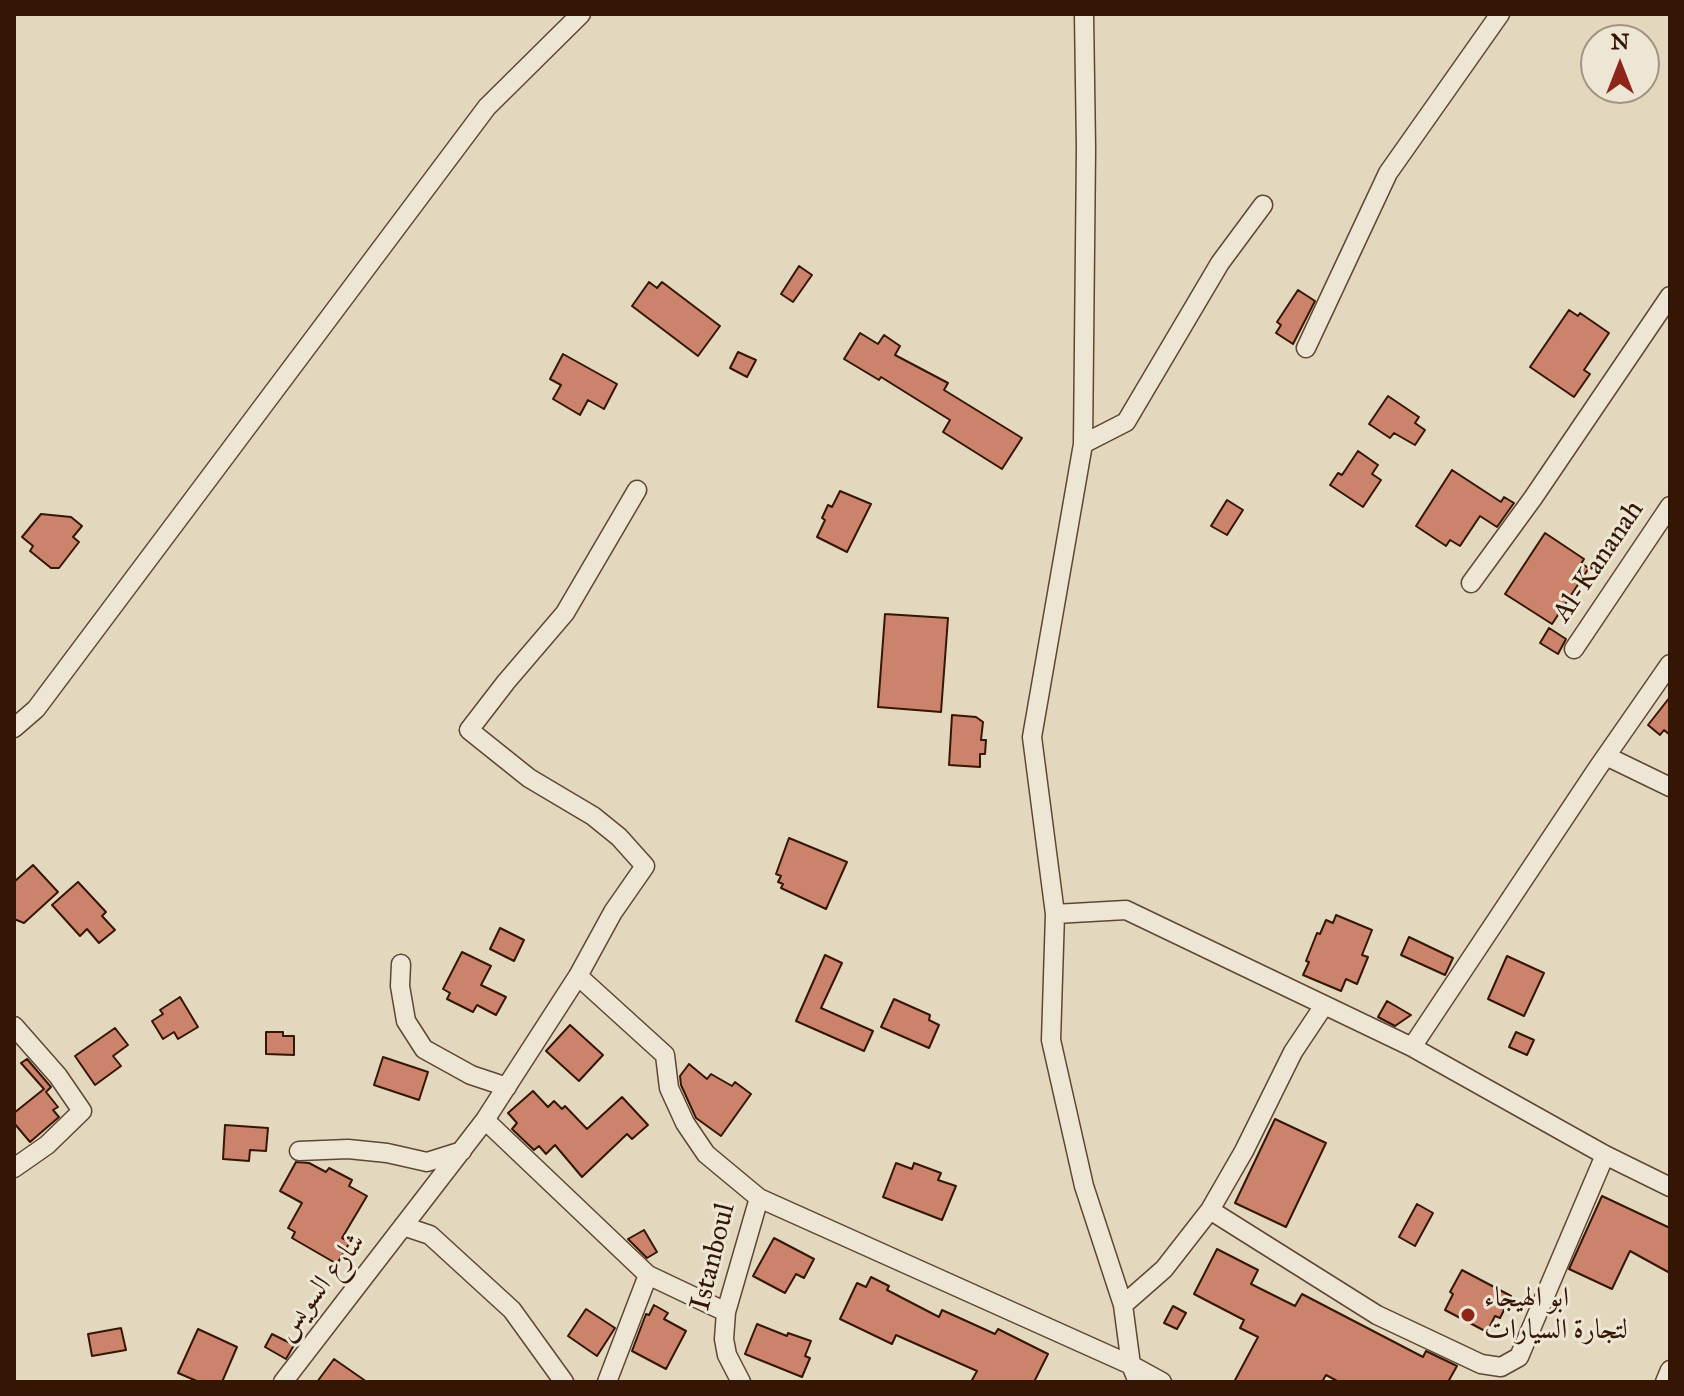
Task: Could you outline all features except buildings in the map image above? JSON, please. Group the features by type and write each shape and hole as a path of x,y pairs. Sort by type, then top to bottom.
{"street":[{"path":"14,728 36,709 487,107 581,14"},
{"path":"1084,14 1083,444 1032,737 1055,914 1051,1040 1084,1186 1123,1305 1134,1373"},
{"path":"1306,348 1388,173 1500,14"},
{"path":"1083,444 1126,422 1220,263 1263,205"},
{"path":"1471,583 1533,498 1670,296"},
{"name":"شارع السويس","path":"283,1382 485,1120 578,976 613,912 645,866 619,837 593,816 529,778 469,730 565,613 637,490"},
{"name":"Al-Kananah","path":"1574,649 1670,506"},
{"path":"1412,1047 1670,664"},
{"path":"1606,756 1670,787"},
{"path":"1055,914 1126,910 1412,1047 1605,1155 1670,1187"},
{"path":"401,964 400,986 406,1021 424,1049 471,1075 507,1087"},
{"name":"Istanboul","path":"578,976 665,1055 669,1088 685,1123 706,1154 759,1198 726,1312 724,1339 727,1355 741,1382"},
{"path":"1123,1305 1164,1269 1210,1210 1244,1151 1293,1052 1323,1007"},
{"path":"14,1026 58,1076 82,1111 47,1145 14,1168"},
{"path":"485,1120 648,1275 726,1312"},
{"path":"299,1151 348,1149 427,1162 462,1151"},
{"path":"1210,1210 1377,1315 1481,1364 1501,1367 1519,1357 1605,1155"},
{"path":"759,1198 1134,1373 1162,1382"},
{"path":"403,1226 430,1235 479,1278 516,1315 564,1382"},
{"path":"607,1382 648,1275"},
{"path":"1665,1382 1670,1370"}],"place":[{"name":"ابو الهيجاء لتجارة السيارات","path":"1468,1315"}]}
